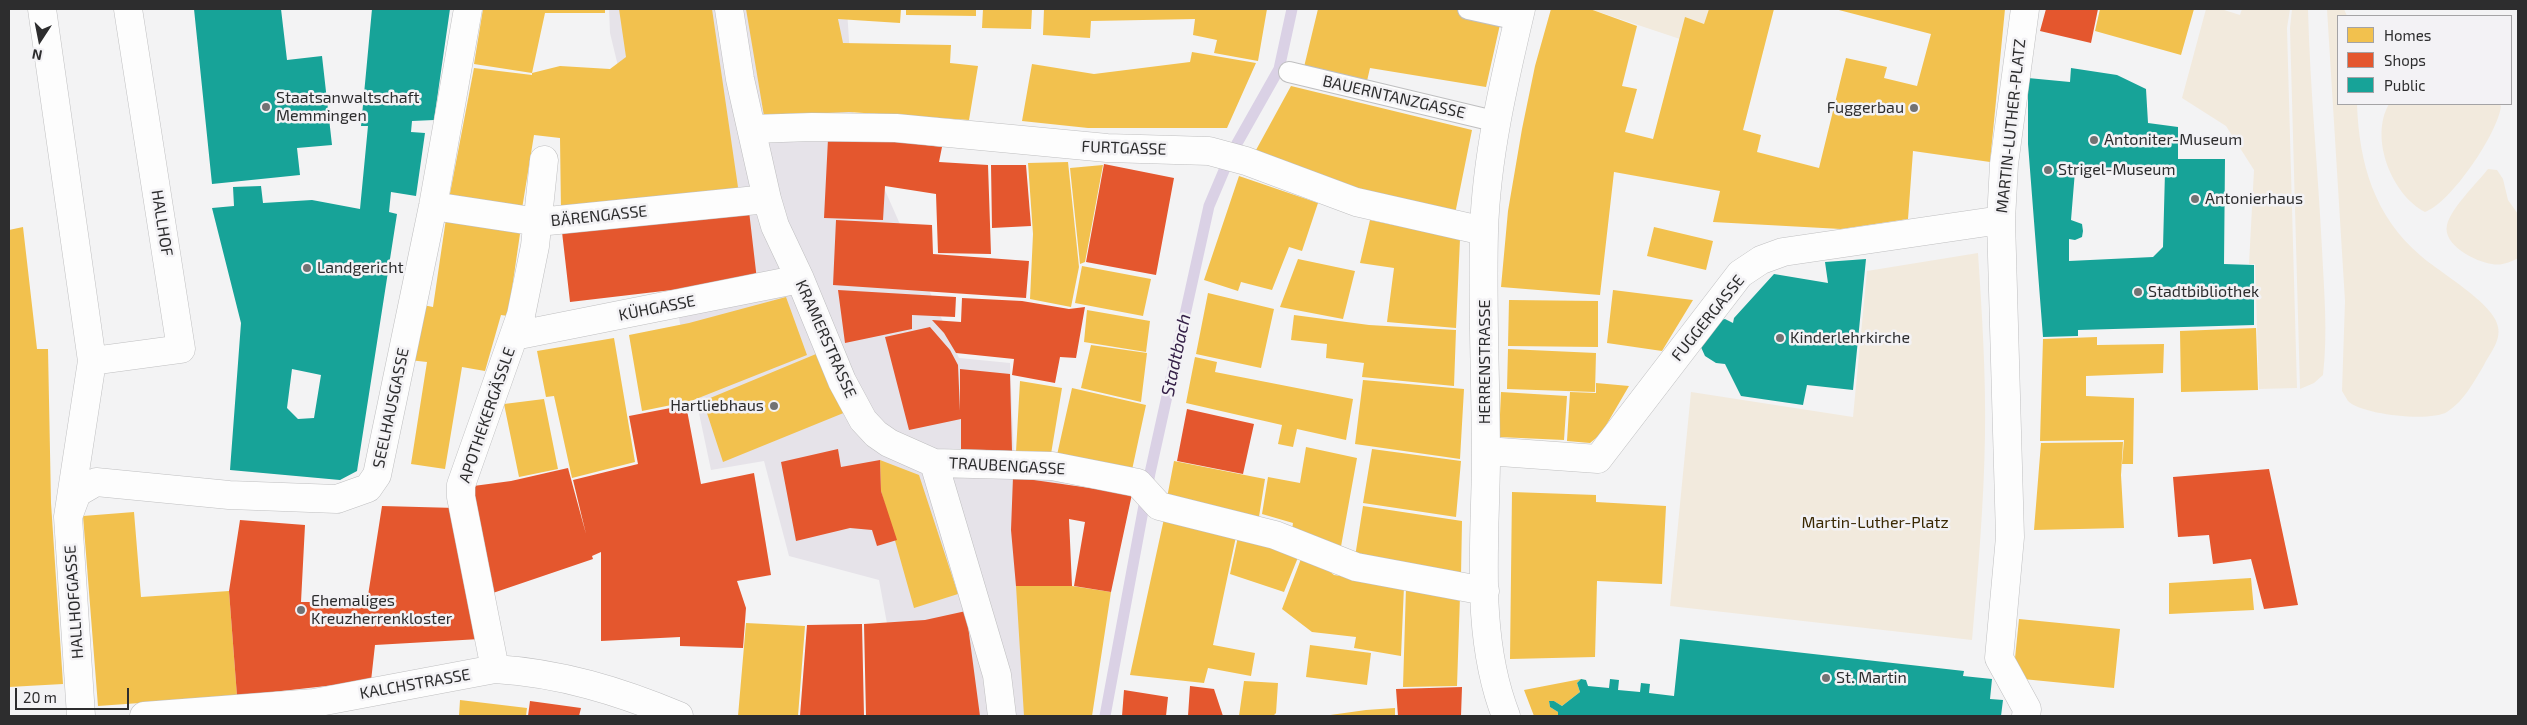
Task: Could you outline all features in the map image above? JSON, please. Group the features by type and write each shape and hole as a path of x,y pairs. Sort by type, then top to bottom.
{"street":[{"path":"42,9 92,361 68,517"},
{"name":"HALLHOF","path":"92,361 181,349 128,9"},
{"name":"SEELHAUSGASSE","path":"68,517 77,493 96,482 229,494 337,499 368,488 377,475 433,206 468,9"},
{"name":"KRAMERSTRASSE","path":"729,9 740,79 766,199 775,226 800,279 842,381 864,420 876,434 889,443 934,463"},
{"name":"MARTIN-LUTHER-PLATZ","path":"2025,9 2004,164 2001,220 2010,537 1999,658 2027,709 2026,716"},
{"name":"HERRENSTRASSE","path":"1506,716 1495,689 1488,653 1485,591 1484,231 1498,122 1520,14"},
{"name":"FURTGASSE","path":"752,129 812,127 896,128 1044,144 1209,151 1229,156 1356,202 1484,231"},
{"name":"APOTHEKERGÄSSLE","path":"495,669 461,490 514,336 526,293 538,222 544,160"},
{"name":"BÄRENGASSE","path":"433,206 538,222 766,199"},
{"name":"FUGGERGASSE","path":"1486,451 1598,459 1740,274 1761,260 1783,252 2001,220"},
{"name":"KÜHGASSE","path":"514,336 800,279"},
{"path":"934,463 997,675 1002,716"},
{"name":"TRAUBENGASSE","path":"934,463 1052,466 1138,483 1150,498 1274,535 1356,567 1485,591"},
{"name":"HALLHOFGASSE","path":"68,517 81,716"},
{"name":"KALCHSTRASSE","path":"144,716 314,710 495,669 524,671 576,680 641,700 679,716"}],"lane":[{"path":"1468,9 1520,14"},
{"name":"BAUERNTANZGASSE","path":"1289,72 1498,122"}],"shaded area":[{"path":"609,9 847,9 854,120 959,358 1010,363 1014,456 1064,477 1076,716 904,716 879,580 789,556 764,461 711,470 678,314 610,33"}],"green space":[{"path":"1590,9 1709,9 1704,24 1680,39"},
{"path":"2206,9 2221,9 2240,15 2242,9 2290,9 2287,28 2297,388 2259,389 2255,264 2249,264 2254,170 2226,126 2182,98"},
{"path":"2292,9 2308,9 2325,312 2323,375 2314,383 2300,389 2290,28"},
{"path":"2327,9 2344,9 2347,15 2337,15 2337,105 2357,105 2361,147 2372,187 2381,206 2391,224 2421,256 2487,308 2495,318 2499,332 2498,337 2468,391 2447,412 2438,415 2412,417 2367,410 2348,401 2342,391 2345,301"},
{"path":"2389,105 2501,106 2492,133 2472,166 2460,182 2436,206 2425,212 2413,204 2403,193 2387,164 2383,149 2383,118"},
{"path":"2488,169 2497,170 2503,179 2508,200 2518,214 2518,258 2502,264 2485,263 2469,256 2455,246 2447,232 2449,218"},
{"name":"Martin-Luther-Platz","path":"1978,253 1984,367 1985,435 1982,512 1972,640 1670,606 1691,392 1853,417 1867,271"}],"building: Homes":[{"path":"483,9 605,9 605,13 545,13 532,73 474,64"},
{"path":"619,9 712,9 739,194 561,212 560,138 534,135 521,215 448,204 474,68 532,75 532,73 560,66 610,69 626,57"},
{"path":"746,9 901,9 900,23 838,19 843,43 951,45 950,63 978,66 969,120 849,112 764,116"},
{"path":"906,9 976,9 976,16 906,15"},
{"path":"983,9 1032,9 1031,29 982,28"},
{"path":"1044,9 1267,9 1258,61 1214,53 1217,40 1193,35 1195,19 1091,21 1090,38 1043,35"},
{"path":"1318,9 1453,9 1501,20 1486,87 1370,68 1367,81 1304,67"},
{"name":"Fuggerbau","path":"1551,9 1590,9 1637,26 1622,86 1637,89 1625,132 1653,139 1685,17 1704,24 1709,9 1774,9 1743,130 1761,135 1757,152 1819,168 1846,58 1887,67 1884,78 1917,86 1931,34 1835,9 2005,9 1990,162 1913,151 1908,219 1841,229 1713,222 1720,191 1614,172 1600,295 1501,287 1508,211 1522,129 1535,66"},
{"path":"2100,9 2194,9 2181,55 2095,31"},
{"path":"1192,52 1256,63 1227,128 1088,128 1022,121 1032,64 1094,74 1190,62"},
{"path":"1291,86 1472,130 1455,214 1346,186 1256,150"},
{"path":"1068,162 1079,267 1071,307 1030,299 1033,234 1028,163"},
{"path":"1103,165 1085,262 1080,264 1070,168"},
{"path":"1239,176 1318,203 1302,251 1289,247 1272,290 1241,282 1238,291 1204,280"},
{"path":"447,212 521,227 508,316 501,315 485,371 462,367 445,469 411,464 427,362 409,360 418,304 433,307"},
{"path":"1370,220 1460,239 1456,328 1387,322 1394,268 1360,263"},
{"path":"23,227 37,349 48,349 51,503 63,684 9,687 9,230"},
{"path":"1654,227 1713,241 1706,270 1647,256"},
{"path":"1298,259 1355,271 1343,319 1280,307"},
{"path":"1082,266 1151,279 1143,316 1075,303"},
{"path":"1613,290 1693,300 1662,351 1607,343"},
{"path":"1208,293 1274,309 1261,368 1196,354"},
{"path":"786,297 807,355 691,401 642,411 629,335 689,323"},
{"path":"1509,300 1598,301 1598,347 1508,346"},
{"path":"1087,310 1150,321 1146,352 1084,342"},
{"path":"1294,315 1369,325 1456,330 1454,386 1362,377 1364,363 1326,358 1327,344 1291,340"},
{"path":"2256,328 2258,390 2181,392 2180,331"},
{"path":"2097,337 2097,345 2164,344 2163,373 2086,376 2086,396 2134,398 2133,464 2122,464 2124,440 2040,441 2043,339"},
{"path":"614,338 635,462 572,478 554,396 546,397 537,351"},
{"path":"1091,345 1147,353 1141,402 1081,388"},
{"path":"1508,349 1596,353 1595,392 1507,389"},
{"name":"Hartliebhaus","path":"816,354 846,412 723,462 703,401"},
{"path":"1195,357 1217,362 1215,372 1353,399 1346,440 1297,429 1293,447 1278,444 1282,425 1186,403"},
{"path":"1363,380 1464,389 1460,459 1355,444"},
{"path":"1020,381 1062,388 1051,454 1016,452"},
{"path":"1596,383 1629,386 1601,434 1590,443 1567,441 1570,392 1596,393"},
{"path":"1072,388 1146,405 1132,470 1057,455"},
{"path":"1501,392 1567,396 1564,440 1499,437"},
{"path":"544,399 558,469 519,477 504,404"},
{"path":"2123,442 2121,475 2124,528 2034,530 2041,443"},
{"path":"1306,447 1357,458 1340,552 1291,537 1293,523 1262,514 1268,477 1300,483"},
{"path":"1372,449 1461,461 1456,517 1363,503"},
{"path":"880,460 919,475 958,594 914,608 881,491"},
{"path":"1174,461 1265,479 1258,523 1166,503"},
{"path":"1512,492 1596,495 1596,502 1666,506 1662,584 1597,581 1595,657 1510,659"},
{"path":"1363,506 1462,521 1461,576 1355,557"},
{"path":"134,512 141,597 229,591 237,696 98,706 83,516"},
{"path":"1165,514 1237,532 1213,645 1255,653 1251,676 1208,668 1204,683 1130,675"},
{"path":"1239,532 1301,550 1284,592 1230,574"},
{"path":"1304,551 1334,575 1404,586 1401,656 1354,648 1356,637 1312,632 1282,609"},
{"path":"2251,578 2254,610 2169,614 2169,583"},
{"path":"1016,586 1072,586 1111,592 1092,716 1024,716"},
{"path":"1406,587 1460,596 1457,686 1403,687"},
{"path":"2019,619 2120,629 2114,688 2013,678"},
{"path":"746,623 805,626 798,716 738,716"},
{"path":"1310,645 1371,653 1367,685 1306,677"},
{"path":"1581,679 1577,683 1580,692 1562,706 1554,701 1549,701 1550,707 1558,712 1558,716 1534,716 1524,690"},
{"path":"1244,681 1278,683 1276,713 1273,716 1239,716"},
{"path":"460,700 527,708 526,716 459,716"},
{"path":"1395,708 1395,716 1323,716 1366,710"}],"building: Shops":[{"path":"2046,9 2098,9 2091,43 2040,31"},
{"path":"828,139 892,141 942,147 939,162 988,165 991,254 938,253 936,194 885,186 883,220 824,218"},
{"path":"1104,164 1174,178 1156,275 1086,262"},
{"path":"991,165 1026,165 1031,226 992,228"},
{"path":"749,211 757,280 570,302 562,232"},
{"path":"836,220 932,225 933,254 1029,261 1026,298 833,285"},
{"path":"838,290 956,297 955,317 912,315 912,329 845,343"},
{"path":"962,298 1022,301 1069,309 1085,307 1076,358 1060,357 1055,383 1012,375 1014,359 956,353 944,333 932,320 961,322"},
{"path":"930,327 950,350 958,365 960,411 960,369 1010,374 1012,451 961,449 961,419 909,430 885,337"},
{"path":"686,405 701,484 754,473 771,575 737,581 746,608 743,648 680,646 680,637 601,641 601,552 592,556 593,559 487,595 466,487 511,481 568,468 586,534 573,480 638,464 629,416"},
{"path":"1187,409 1254,424 1243,474 1177,461"},
{"path":"838,449 841,467 880,460 881,491 897,540 877,546 872,530 850,528 796,541 781,462"},
{"path":"2269,469 2298,605 2264,609 2251,559 2213,564 2209,535 2178,537 2173,477"},
{"path":"1013,477 1132,494 1111,592 1074,586 1085,522 1069,519 1072,586 1016,586 1011,530"},
{"path":"382,506 456,508 480,639 375,645 371,681 237,696 229,591 240,520 305,525 301,602 367,602"},
{"path":"966,611 980,716 866,716 864,624 925,620"},
{"path":"862,624 864,716 800,716 807,625"},
{"path":"1190,686 1214,689 1223,716 1188,716"},
{"path":"1462,687 1461,716 1398,716 1396,689"},
{"path":"1124,690 1168,697 1166,716 1122,716"},
{"path":"530,701 581,708 579,716 528,716"}],"building: Public":[{"name":"Staatsanwaltschaft Memmingen","path":"194,9 281,9 287,60 322,56 332,145 297,148 300,175 212,184"},
{"name":"Landgericht","path":"372,9 450,9 434,120 412,121 411,132 425,133 416,196 391,192 389,212 397,214 357,471 340,480 230,470 241,323 212,208 234,206 233,187 261,186 263,203 312,200 360,209 368,126 361,126","holes":["292,369 321,375 314,418 298,419 287,408"]},
{"name":"Antonierhaus","path":"2071,68 2117,75 2146,89 2148,123 2178,127 2178,159 2225,159 2224,264 2254,265 2254,325 2078,330 2078,336 2043,337 2028,144 2028,78 2070,82","holes":["2080,169 2165,172 2163,247 2153,257 2069,261 2069,239 2075,240 2082,237 2083,231 2082,224 2071,220 2075,171"]},
{"name":"Kinderlehrkirche","path":"1866,259 1853,390 1807,385 1803,405 1741,396 1725,364 1716,363 1705,356 1700,345 1712,322 1725,319 1733,323 1734,318 1774,274 1828,283 1825,262"},
{"name":"St. Martin","path":"1680,639 1964,671 1963,676 1992,679 1990,699 2003,700 2001,716 1558,716 1558,712 1550,707 1549,701 1554,701 1562,706 1580,692 1577,683 1581,679 1586,680 1588,686 1609,688 1610,679 1619,680 1618,690 1640,692 1641,683 1650,684 1649,693 1674,696"}],"waterway":[{"name":"Stadtbach","path":"1105,716 1150,473 1209,206 1231,154 1279,69 1292,9"}],"place":[{"name":"Staatsanwaltschaft Memmingen","path":"266,107"},
{"name":"Fuggerbau","path":"1914,108"},
{"name":"Antoniter-Museum","path":"2094,140"},
{"name":"Strigel-Museum","path":"2048,170"},
{"name":"Antonierhaus","path":"2195,199"},
{"name":"Landgericht","path":"307,268"},
{"name":"Stadtbibliothek","path":"2138,292"},
{"name":"Kinderlehrkirche","path":"1780,338"},
{"name":"Hartliebhaus","path":"774,406"},
{"name":"Ehemaliges Kreuzherrenkloster","path":"301,610"},
{"name":"St. Martin","path":"1826,678"}]}
